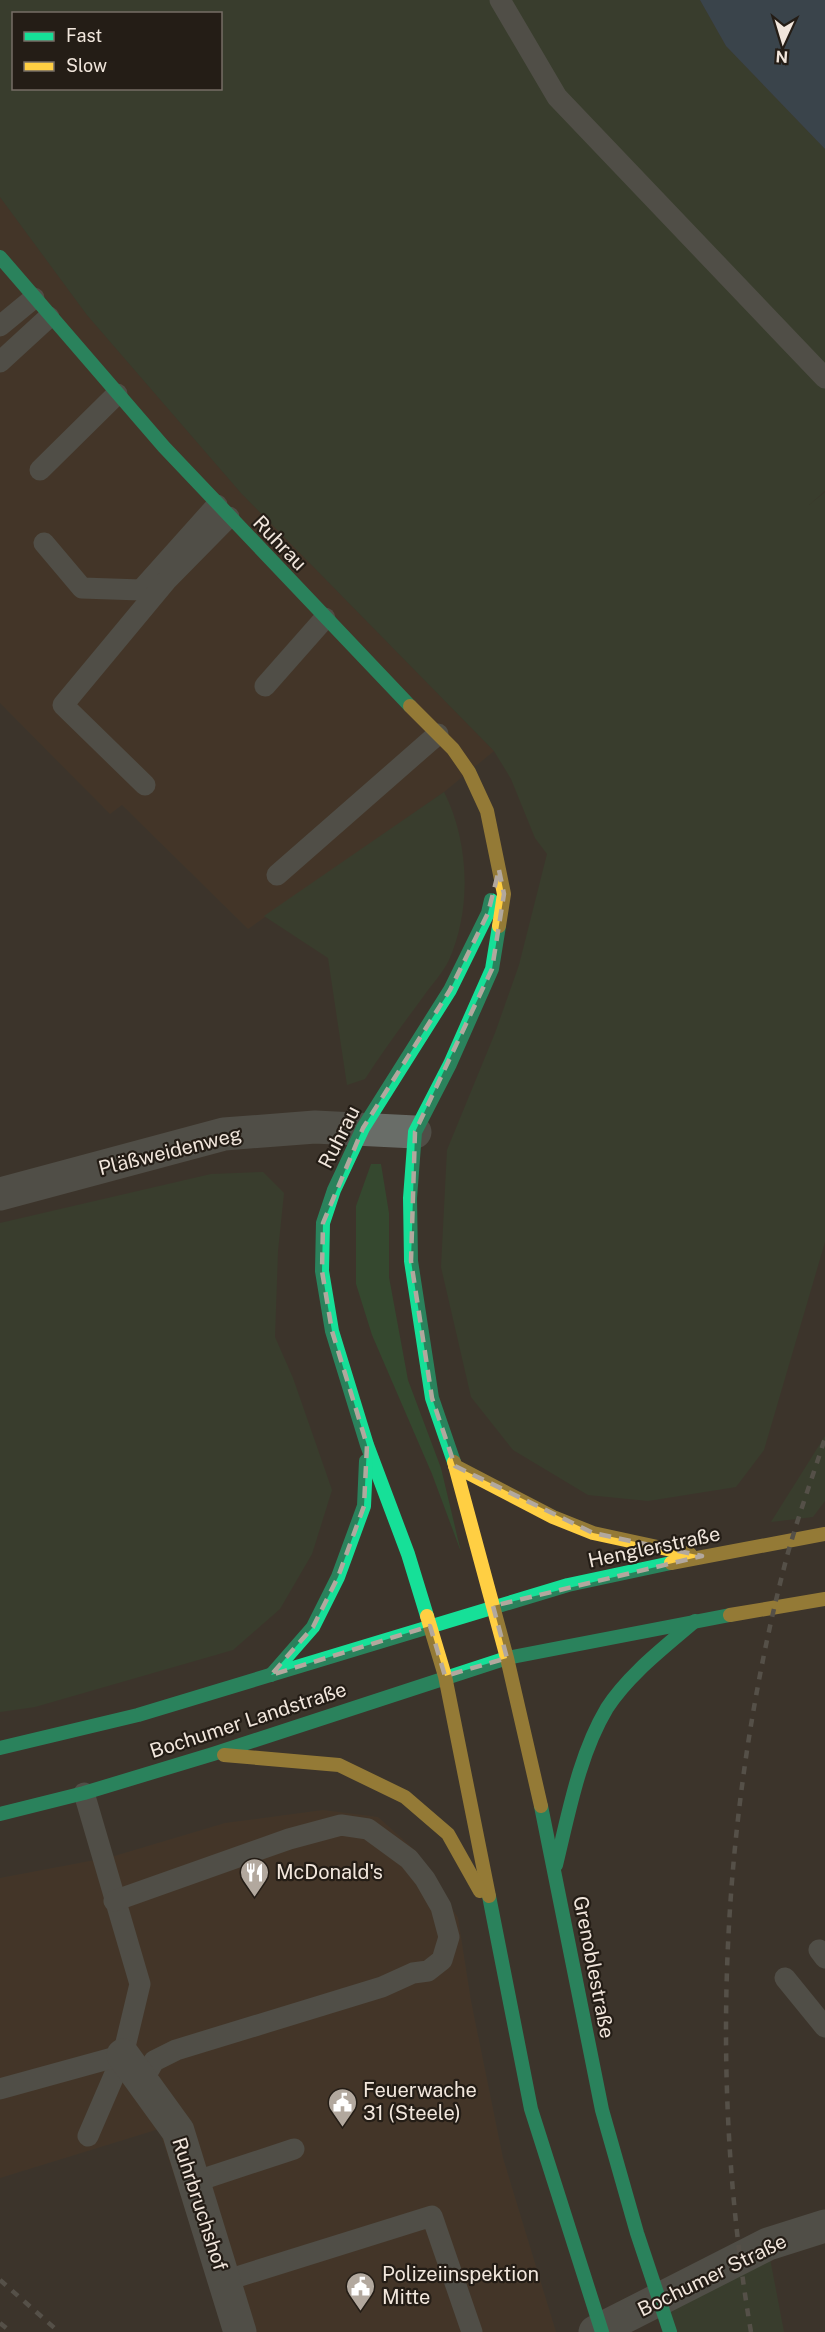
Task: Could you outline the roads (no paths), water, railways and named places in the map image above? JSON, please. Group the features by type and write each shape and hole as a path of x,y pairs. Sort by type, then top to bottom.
{"main road":[{"name":"Ruhrau","path":"0,257 117,394 223,511 453,749 474,781 487,811 504,894 492,969 450,1064 415,1132 410,1197 411,1261 432,1398 454,1466 493,1606"},
{"name":"Ruhrau","path":"430,1626 408,1554 367,1445 332,1331 322,1270 323,1223 334,1190 363,1128 450,990 488,913 499,870"},
{"name":"Ruhrau","path":"271,1676 313,1627 339,1577 364,1506 367,1445"},
{"path":"454,1466 553,1517 594,1533 702,1556"},
{"name":"Henglerstraße","path":"493,1606 585,1581 702,1556 825,1534"},
{"path":"507,1658 695,1620 825,1599"},
{"name":"Bochumer Landstraße","path":"0,1748 138,1715 493,1606"},
{"name":"Grenoblestraße","path":"493,1606 555,1870 602,2109 658,2300 670,2332"},
{"path":"555,1870 587,1751 597,1728 620,1691 695,1620"},
{"path":"430,1626 445,1676 531,2109 599,2331"},
{"name":"Bochumer Landstraße","path":"0,1814 213,1754 445,1676 507,1658"},
{"path":"213,1754 339,1766 405,1797 448,1834 495,1920"}],"street":[{"name":"Pläßweidenweg","path":"0,1194 224,1134 315,1127 415,1132"},
{"name":"Ruhrbruchshof","path":"123,2055 178,2131 240,2332"},
{"name":"Bochumer Straße","path":"599,2331 768,2244 825,2226"}],"lane":[{"path":"500,0 557,97 825,378"},
{"path":"0,326 34,298"},
{"path":"0,362 50,317"},
{"path":"40,470 117,394"},
{"path":"44,543 82,588 141,590 223,511"},
{"path":"145,785 63,705 223,511"},
{"path":"266,686 325,618"},
{"path":"277,875 438,734"},
{"path":"84,1792 140,1984 123,2055 88,2136"},
{"path":"114,1901 223,1860 341,1825 368,1829 410,1859 441,1907 449,1938 442,1960 428,1971 413,1973 382,1987 176,2050 154,2061 142,2082"},
{"path":"785,1978 825,2027"},
{"path":"0,2089 123,2055"},
{"path":"194,2182 294,2149"},
{"path":"224,2281 432,2216 472,2332"}],"water":[{"path":"700,0 825,0 825,149 726,46"}],"railway":[{"path":"751,2332 737,2236 729,2140 726,2042 728,1945 735,1847 747,1750 764,1654 790,1545 825,1438"},
{"path":"0,2280 59,2332"},
{"path":"0,2323 11,2332"}],"place":[{"name":"McDonald's","path":"255,1898"},
{"name":"Feuerwache 31 (Steele)","path":"342,2128"},
{"name":"Polizeiinspektion Mitte","path":"361,2312"}]}
